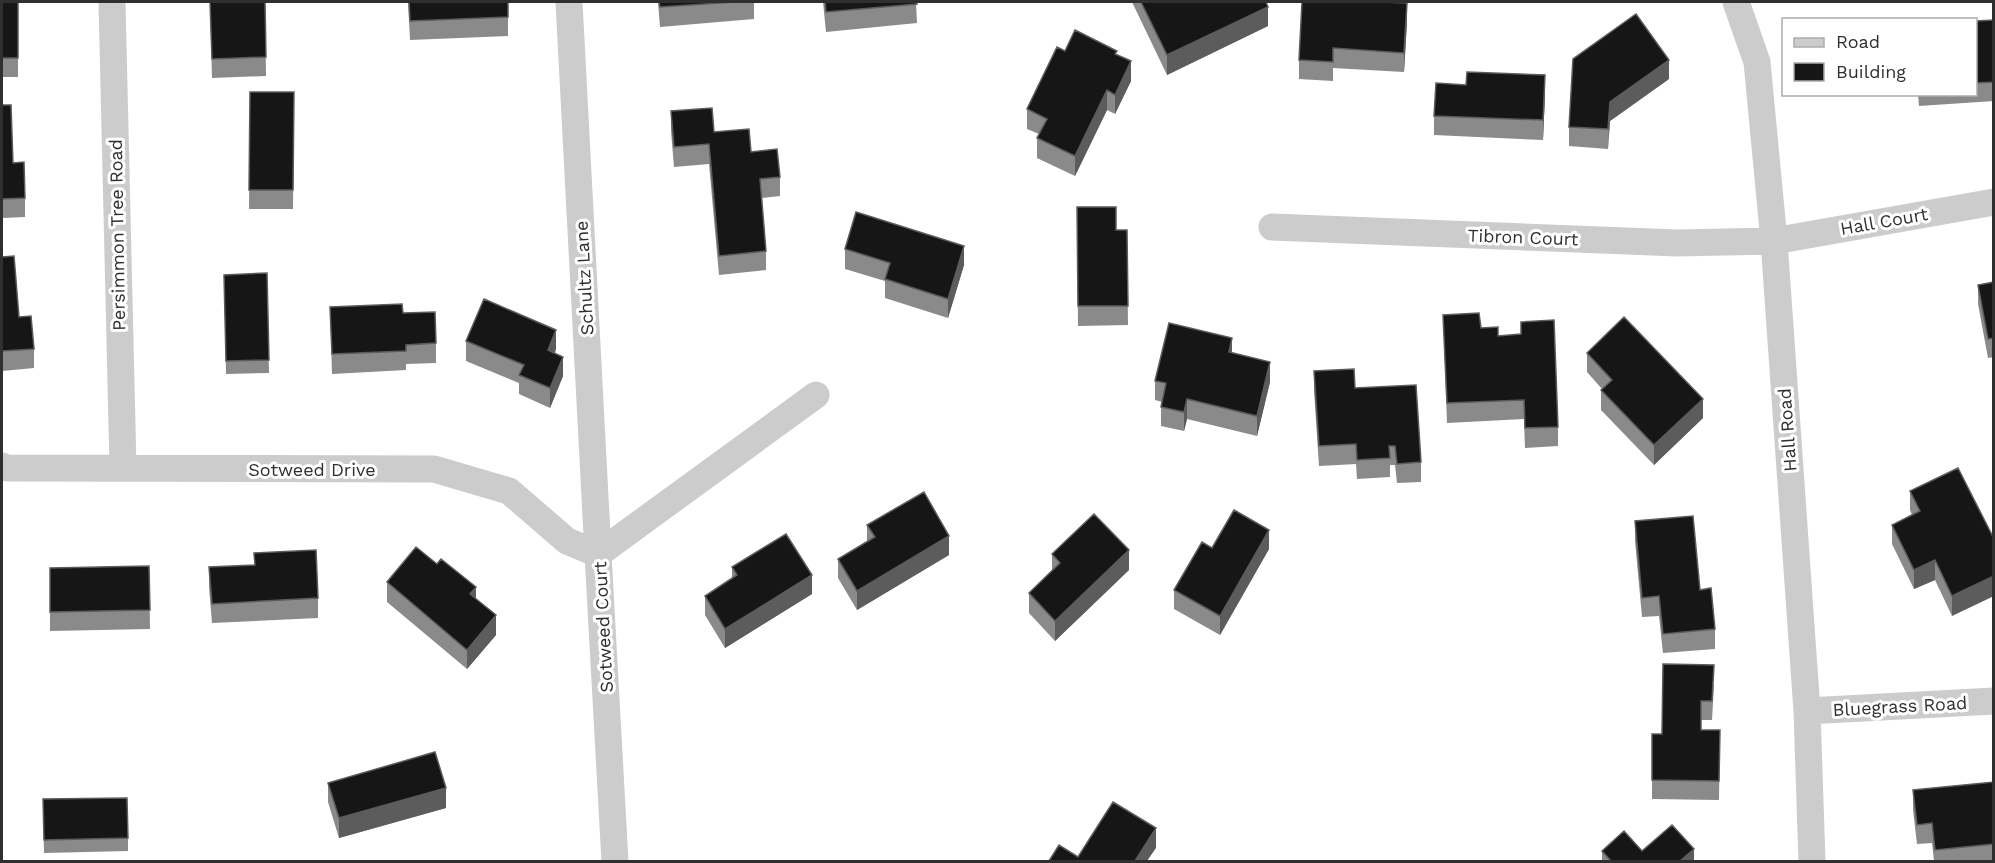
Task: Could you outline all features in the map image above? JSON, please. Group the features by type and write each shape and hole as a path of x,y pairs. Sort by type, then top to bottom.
{"street":[{"name":"Persimmon Tree Road","path":"112,2 123,468"},
{"name":"Schultz Lane","path":"569,2 598,554"},
{"name":"Hall Road","path":"1736,2 1757,62 1774,241 1807,711 1812,861"},
{"name":"Hall Court","path":"1774,241 1994,202"},
{"name":"Tibron Court","path":"1272,227 1677,243 1774,241"},
{"name":"Sotweed Court","path":"615,861 598,554 816,395"},
{"name":"Sotweed Drive","path":"2,466 7,468 434,469 509,490 567,541 598,554"},
{"name":"Bluegrass Road","path":"1807,711 1994,701"}],"building":[{"path":"2,2 18,2 18,58 2,58"},
{"path":"210,2 265,2 266,57 212,59"},
{"path":"409,2 508,2 508,17 410,21"},
{"path":"659,2 735,2 660,7"},
{"path":"825,2 916,2 917,4 826,12"},
{"path":"1141,2 1266,2 1268,7 1167,55"},
{"path":"1302,2 1407,3 1404,53 1333,48 1333,62 1299,60"},
{"path":"1636,14 1669,60 1610,102 1608,129 1569,127 1573,59"},
{"path":"1994,20 1994,82 1977,83 1977,21"},
{"path":"1075,30 1117,51 1115,54 1131,61 1115,95 1107,90 1075,156 1037,138 1047,119 1027,109 1057,47 1065,51"},
{"path":"1467,72 1545,75 1543,120 1434,116 1436,83 1466,85"},
{"path":"250,92 294,92 293,190 249,190"},
{"path":"2,105 11,105 13,163 24,162 25,198 2,199"},
{"path":"712,108 714,132 749,129 751,152 777,149 780,177 760,179 766,251 719,256 709,144 674,147 671,111"},
{"path":"1077,207 1116,207 1116,230 1127,230 1128,306 1078,306"},
{"path":"856,212 964,246 948,299 885,279 890,263 845,249"},
{"path":"14,256 19,317 31,316 34,349 2,351 2,257"},
{"path":"267,273 269,360 226,361 224,275"},
{"path":"1994,282 1994,338 1988,339 1978,285"},
{"path":"484,299 556,330 548,350 563,357 550,388 519,375 524,365 466,341"},
{"path":"402,304 403,313 435,312 436,343 406,345 406,351 332,354 330,307"},
{"path":"1479,313 1481,328 1498,327 1498,336 1521,334 1521,322 1554,320 1558,427 1525,428 1524,400 1447,403 1443,315"},
{"path":"1624,317 1703,399 1654,445 1601,390 1612,380 1587,353"},
{"path":"1169,323 1232,338 1229,352 1270,362 1257,416 1187,399 1184,412 1161,407 1166,383 1155,381"},
{"path":"1354,369 1355,388 1416,385 1421,462 1397,464 1395,446 1389,446 1390,458 1357,460 1356,444 1319,446 1314,371"},
{"path":"1958,468 1994,539 1994,576 1952,596 1935,560 1914,570 1892,525 1920,511 1910,491"},
{"path":"924,492 949,536 857,591 838,559 875,537 867,525"},
{"path":"1234,510 1269,530 1220,616 1174,590 1202,542 1212,548"},
{"path":"1094,514 1129,550 1055,621 1029,593 1060,563 1052,554"},
{"path":"1693,516 1700,590 1711,588 1715,629 1663,634 1659,596 1642,598 1635,521"},
{"path":"786,534 812,575 725,629 705,596 737,575 732,567"},
{"path":"416,547 437,564 441,559 476,587 470,594 496,615 467,650 387,582"},
{"path":"316,550 318,598 212,604 209,567 255,565 254,553"},
{"path":"149,566 150,610 50,612 50,568"},
{"path":"1663,664 1714,665 1712,701 1701,701 1701,730 1720,730 1719,781 1652,780 1652,734 1662,734"},
{"path":"435,752 446,788 339,818 328,783"},
{"path":"1994,782 1994,844 1935,850 1932,823 1917,825 1913,790"},
{"path":"127,798 128,838 44,840 43,799"},
{"path":"1113,802 1156,828 1135,861 1049,861 1059,845 1078,857"},
{"path":"1672,825 1694,849 1680,861 1611,861 1602,851 1624,831 1642,851"}]}
